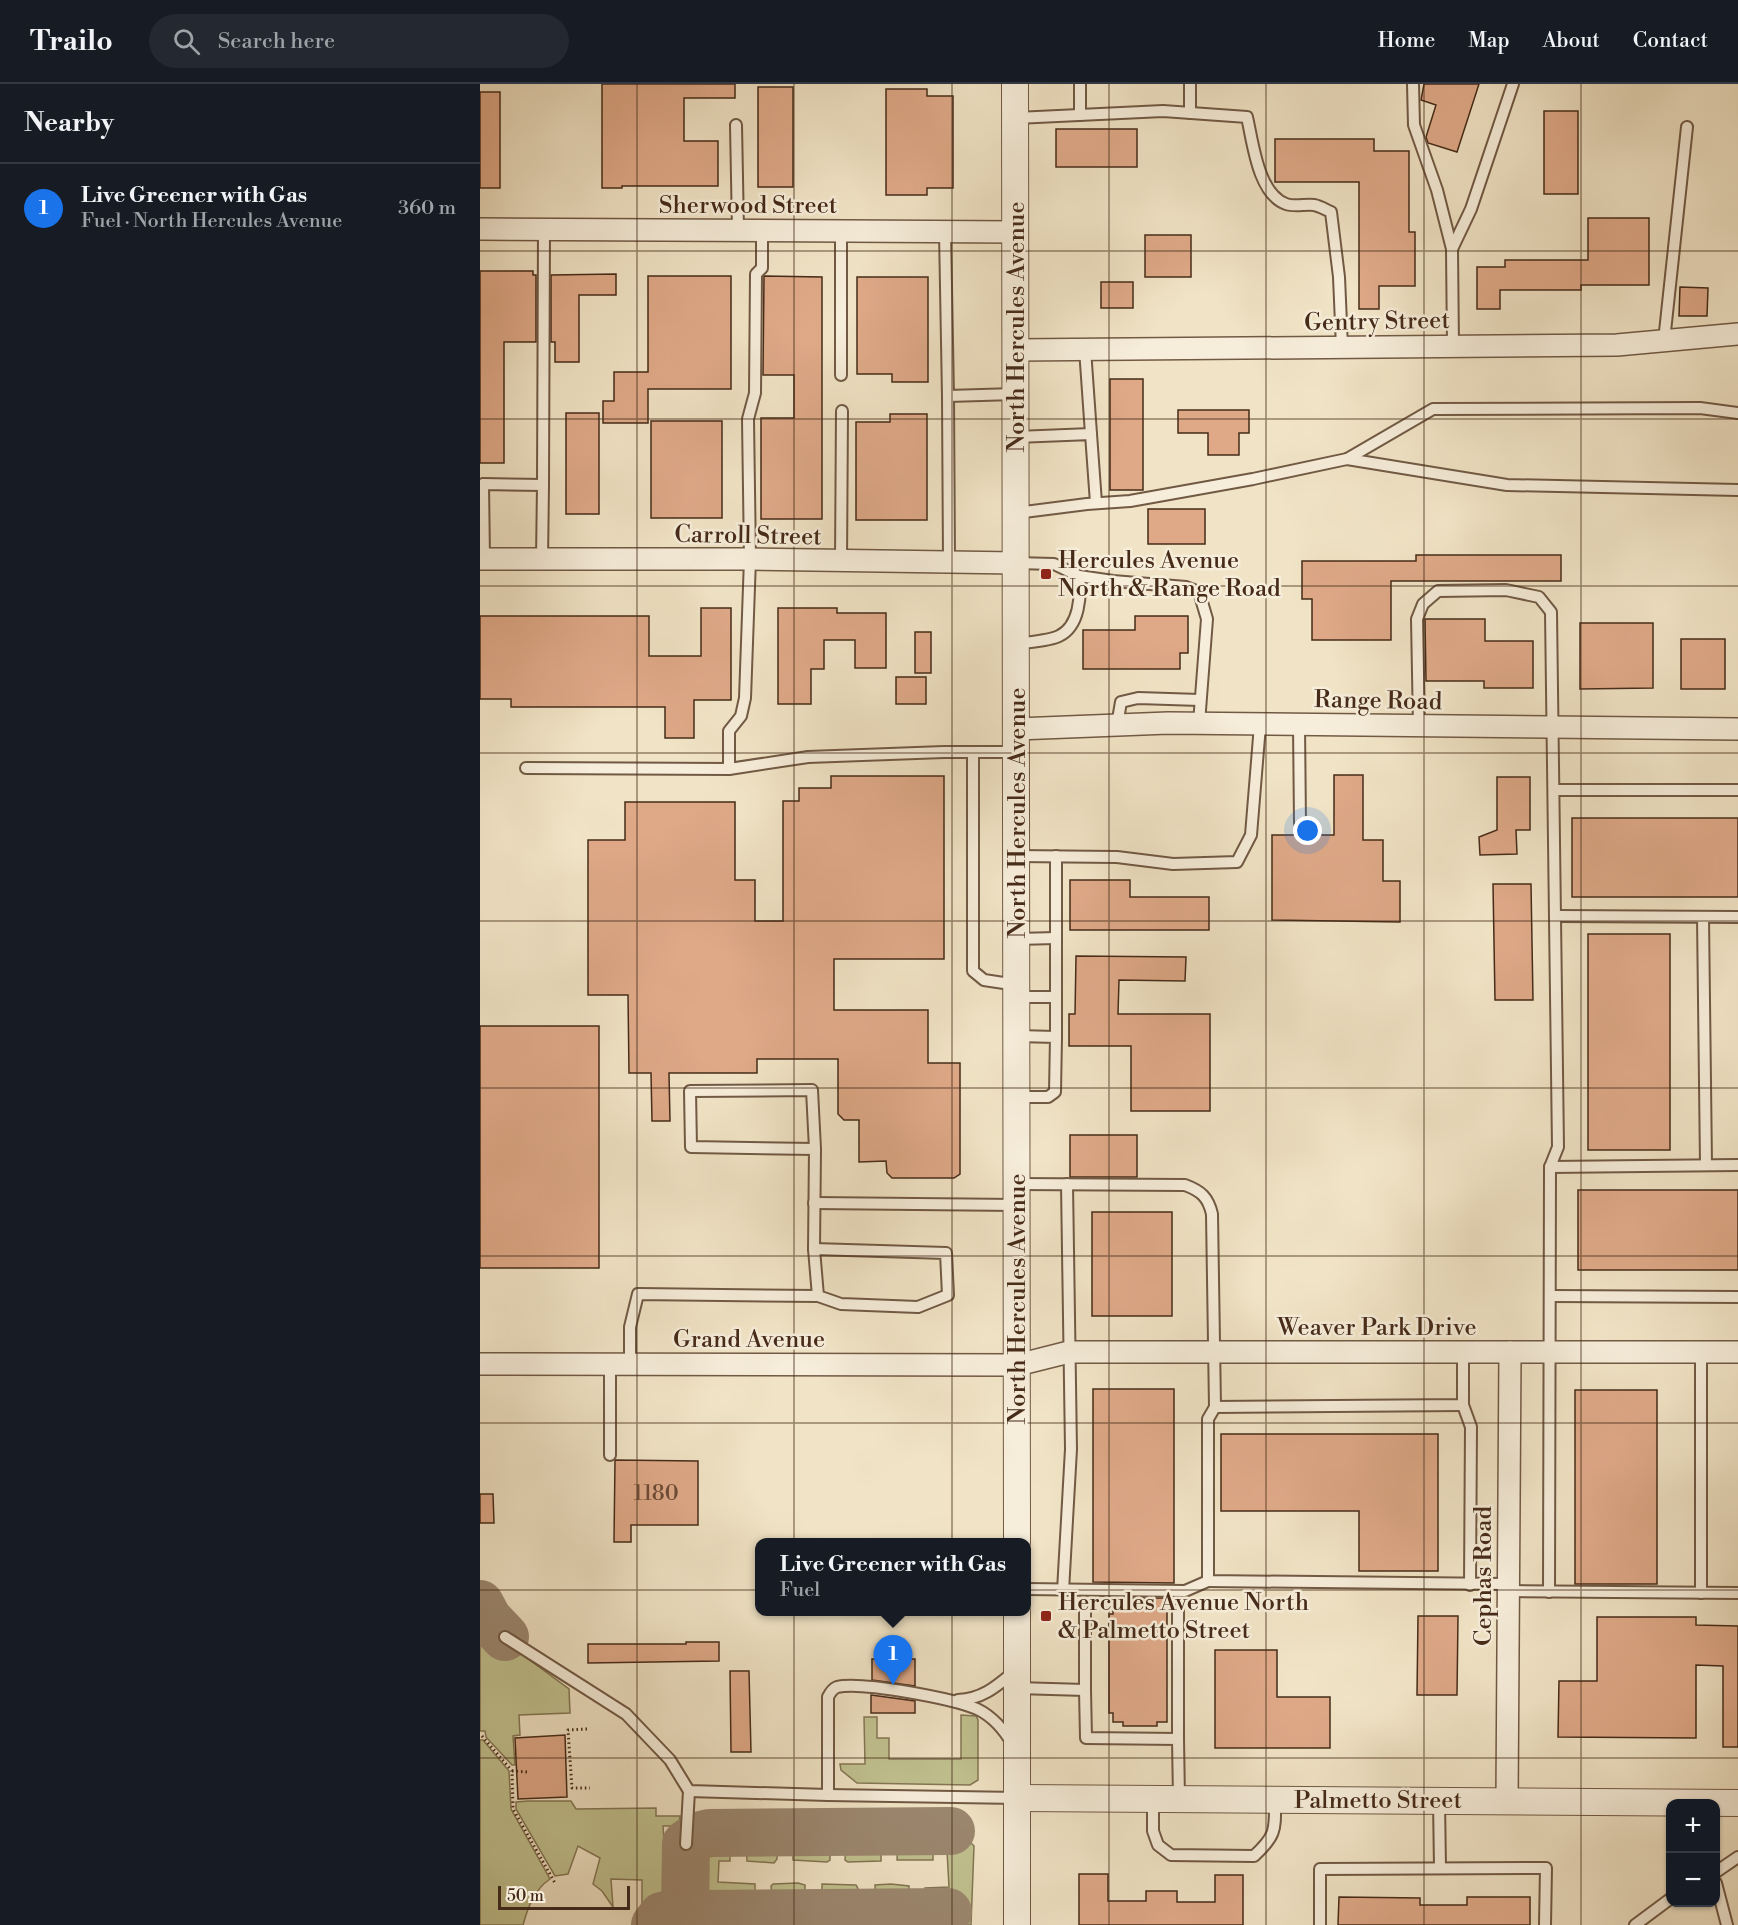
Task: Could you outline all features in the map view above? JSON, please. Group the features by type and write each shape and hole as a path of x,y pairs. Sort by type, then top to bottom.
{"street":[{"name":"North Hercules Avenue","path":"1015,84 1017,1538"},
{"name":"Sherwood Street","path":"480,229 1016,232"},
{"name":"Gentry Street","path":"1016,350 1617,345 1738,334"},
{"name":"Carroll Street","path":"482,559 750,559 1016,563"},
{"name":"Range Road","path":"1017,740 1117,725 1199,723 1738,729"},
{"name":"Weaver Park Drive","path":"1017,1365 1069,1352 1738,1352"},
{"name":"Cephas Road","path":"1507,1801 1510,1352"},
{"name":"Grand Avenue","path":"480,1364 1017,1365"},
{"path":"1017,1616 1017,1925"},
{"name":"Palmetto Street","path":"1018,1798 1738,1803"}],"lane":[{"path":"1080,84 1080,115"},
{"path":"1190,84 1190,113"},
{"path":"1413,84 1414,125 1437,190 1452,249 1453,346"},
{"path":"1452,249 1471,209 1513,84"},
{"path":"1015,118 1163,111 1247,117 1254,149 1271,195 1287,204 1316,205 1331,212 1339,277 1342,347"},
{"path":"736,125 738,230"},
{"path":"1664,341 1687,127"},
{"path":"542,560 544,230"},
{"path":"729,769 729,731 741,716 745,698 750,559 748,419 755,393 756,274 762,268 762,230"},
{"path":"841,231 841,375"},
{"path":"945,232 949,562"},
{"path":"1085,349 1096,503"},
{"path":"948,396 1016,394"},
{"path":"1016,513 1130,501 1347,459 1433,409 1700,408 1738,413"},
{"path":"841,562 842,411"},
{"path":"1016,437 1091,434"},
{"path":"1347,459 1506,485 1738,490"},
{"path":"482,559 483,484 543,485"},
{"path":"1016,563 1054,564 1079,576 1186,587 1198,592 1207,619 1199,723"},
{"path":"1016,644 1059,636 1073,622 1081,596 1079,576"},
{"path":"1419,726 1417,619 1423,604 1438,591 1506,590 1539,597 1551,612 1556,916 1558,1147 1550,1167 1550,1592"},
{"path":"1117,725 1121,702 1138,698 1200,700"},
{"path":"1017,856 1117,857 1173,864 1237,862 1251,835 1260,725"},
{"path":"1299,725 1300,824"},
{"path":"526,768 729,769 808,757 973,752 1017,740"},
{"path":"973,752 973,971 984,980 1017,991 1056,997"},
{"path":"1554,790 1738,790"},
{"path":"1017,1097 1048,1098 1055,1092 1056,856"},
{"path":"1556,916 1738,917"},
{"path":"1703,917 1706,1165"},
{"path":"1017,939 1056,938"},
{"path":"1017,1036 1056,1036"},
{"path":"815,1149 691,1147 690,1091 812,1090 815,1149 814,1248 818,1296"},
{"path":"1550,1167 1738,1165"},
{"path":"1063,1591 1071,1449 1066,1184"},
{"path":"814,1203 1017,1195 1066,1184 1185,1185 1200,1191 1208,1200 1212,1214 1215,1352 1215,1407 1208,1419 1208,1581"},
{"path":"610,1455 620,1365 638,1294 818,1296 841,1304 918,1306 948,1295 946,1253 814,1248"},
{"path":"1551,1296 1738,1297"},
{"path":"1463,1352 1462,1405 1471,1427 1470,1585"},
{"path":"1701,1352 1701,1593"},
{"path":"1215,1407 1462,1405"},
{"path":"1031,1589 1185,1591 1208,1581 1470,1585 1550,1592 1738,1593"},
{"path":"1178,1610 1179,1799"},
{"path":"1085,1612 1086,1738 1178,1739"},
{"path":"505,1637 626,1714 670,1760 689,1791 686,1844"},
{"path":"949,1701 977,1698 1017,1679 1085,1690"},
{"path":"828,1796 828,1697 831,1690 837,1687 867,1687 919,1694 977,1709 987,1715 1009,1738 1017,1751"},
{"path":"689,1791 828,1796 1018,1798"},
{"path":"1153,1799 1153,1831 1158,1845 1171,1855 1254,1856 1266,1845 1275,1830 1275,1800"},
{"path":"1440,1801 1440,1868"},
{"path":"1720,1869 1738,1857"},
{"path":"1320,1925 1320,1869 1546,1868 1545,1925"},
{"path":"1720,1898 1727,1925"},
{"path":"1635,1925 1666,1903"}],"path":[{"path":"587,1729 568,1730 568,1774 572,1788 590,1788"},
{"path":"482,1736 512,1771 513,1809 555,1883"},
{"path":"512,1771 528,1772"}],"green space":[{"path":"480,1615 501,1639 569,1689 570,1713 519,1715 520,1735 513,1736 515,1765 512,1765 486,1737 485,1731 480,1731"},
{"path":"961,1715 976,1716 978,1720 978,1780 970,1785 857,1783 841,1770 840,1764 865,1764 864,1717 877,1717 877,1738 889,1738 889,1759 961,1759"},
{"path":"480,1740 483,1740 509,1771 511,1809 550,1879 532,1899 523,1925 480,1925"},
{"path":"571,1801 576,1809 656,1808 656,1816 680,1816 679,1826 663,1826 664,1840 671,1840 672,1832 679,1832 678,1874 653,1906 642,1907 642,1880 611,1879 613,1907 602,1891 593,1884 600,1858 578,1846 568,1874 555,1876 516,1809 516,1802"},
{"path":"943,1814 974,1846 971,1925 950,1925 950,1906 925,1905 925,1888 949,1887 946,1833 951,1833 951,1825 692,1827 692,1815"},
{"path":"912,1837 929,1838 933,1842 933,1860 897,1860 898,1840"},
{"path":"849,1838 881,1840 881,1861 848,1862 845,1860 846,1841"},
{"path":"748,1839 777,1841 777,1859 774,1863 747,1861 746,1843"},
{"path":"796,1839 828,1839 830,1860 827,1862 793,1860 793,1842"},
{"path":"709,1841 730,1841 730,1861 719,1861 718,1882 755,1884 755,1904 751,1906 701,1906 690,1900 691,1857"},
{"path":"773,1884 805,1885 803,1906 773,1905 771,1886"},
{"path":"822,1884 856,1885 858,1898 856,1905 826,1904 822,1900"},
{"path":"875,1885 909,1886 909,1901 905,1906 876,1906"}],"building":[{"path":"602,84 735,84 735,98 684,98 684,141 718,141 718,186 602,188"},
{"path":"1424,84 1479,84 1457,152 1428,143 1426,137 1436,105 1421,100"},
{"path":"758,87 793,87 793,187 758,187"},
{"path":"886,89 927,89 927,96 953,96 953,188 927,188 927,195 886,195"},
{"path":"480,92 500,92 500,188 480,188"},
{"path":"1544,111 1578,111 1578,194 1544,194"},
{"path":"1056,129 1137,129 1137,167 1056,167"},
{"path":"1275,139 1374,139 1374,151 1409,151 1409,232 1415,232 1415,286 1379,286 1379,309 1359,309 1359,182 1275,182"},
{"path":"1588,218 1649,218 1649,285 1581,285 1581,290 1500,290 1500,309 1477,309 1477,267 1505,267 1505,260 1588,260"},
{"path":"1145,235 1191,235 1191,277 1145,277"},
{"path":"480,271 533,271 533,275 536,275 536,342 504,342 504,463 480,463"},
{"path":"616,274 616,295 579,295 579,362 555,362 555,342 551,342 551,275"},
{"path":"648,276 731,276 731,389 648,389 648,423 603,423 603,401 614,401 614,372 648,372"},
{"path":"764,276 822,277 822,519 761,519 761,418 794,418 794,375 763,375"},
{"path":"857,277 928,277 928,382 892,382 892,374 857,374"},
{"path":"1101,282 1133,282 1133,308 1101,308"},
{"path":"1680,287 1708,288 1707,316 1679,316"},
{"path":"1110,379 1143,379 1143,490 1110,490"},
{"path":"1178,410 1249,410 1249,433 1239,433 1239,455 1208,455 1208,433 1178,433"},
{"path":"566,413 599,413 599,514 566,514"},
{"path":"890,414 927,414 927,520 856,520 856,422 890,422"},
{"path":"651,421 722,421 722,518 651,518"},
{"path":"1148,509 1205,509 1205,544 1148,544"},
{"path":"1416,555 1561,555 1561,581 1391,581 1391,640 1312,640 1312,599 1302,599 1302,561 1416,561"},
{"path":"701,608 731,608 731,700 694,700 694,738 665,738 665,707 511,707 511,699 480,699 480,616 649,616 649,656 701,656"},
{"path":"778,608 837,608 837,613 886,613 886,668 855,668 855,640 824,640 824,669 811,669 811,704 778,704"},
{"path":"1135,616 1188,616 1188,653 1180,653 1180,669 1083,669 1083,630 1135,630"},
{"path":"1425,619 1485,619 1485,641 1533,641 1533,688 1484,688 1484,681 1426,681"},
{"path":"1580,623 1653,623 1653,688 1580,689"},
{"path":"915,632 931,632 931,673 915,673"},
{"path":"1681,639 1725,639 1725,689 1681,689"},
{"path":"896,677 926,677 926,704 896,704"},
{"path":"1334,775 1363,775 1363,840 1383,840 1383,881 1400,881 1400,922 1272,920 1272,835 1334,835"},
{"path":"831,776 944,776 944,959 834,959 834,1010 928,1010 928,1063 960,1063 960,1174 954,1178 892,1178 887,1173 886,1161 859,1162 859,1120 844,1120 838,1114 838,1059 757,1059 757,1073 669,1073 670,1121 652,1121 651,1073 629,1073 628,995 588,995 588,840 625,840 625,802 735,802 735,880 755,880 755,921 783,921 783,801 799,801 799,788 831,788"},
{"path":"1497,777 1530,777 1530,830 1516,830 1517,854 1480,855 1479,837 1497,830"},
{"path":"1572,818 1738,818 1738,897 1572,897"},
{"path":"1070,880 1130,880 1130,897 1209,897 1209,930 1070,930"},
{"path":"1493,884 1531,884 1533,1000 1495,1000"},
{"path":"1588,934 1670,934 1670,1150 1588,1150"},
{"path":"1076,956 1186,957 1185,981 1119,980 1118,1014 1210,1014 1210,1111 1131,1111 1131,1046 1069,1046 1069,1014 1075,1014"},
{"path":"480,1026 599,1026 599,1268 480,1268"},
{"path":"1070,1135 1137,1135 1137,1177 1070,1177"},
{"path":"1578,1190 1738,1190 1738,1270 1578,1270"},
{"path":"1092,1212 1172,1212 1172,1316 1092,1316"},
{"path":"1093,1389 1174,1389 1174,1583 1093,1582"},
{"path":"1575,1390 1657,1390 1657,1584 1575,1584"},
{"path":"1221,1434 1438,1434 1438,1571 1359,1571 1359,1511 1221,1511"},
{"path":"615,1460 698,1461 698,1525 631,1525 631,1542 614,1542"},
{"path":"480,1494 493,1494 494,1523 480,1523"},
{"path":"1113,1598 1167,1598 1167,1722 1157,1722 1157,1726 1123,1726 1123,1722 1113,1722 1113,1713 1109,1713 1109,1614 1113,1614"},
{"path":"1418,1616 1458,1616 1457,1695 1417,1695"},
{"path":"1597,1617 1696,1617 1696,1625 1738,1626 1738,1747 1723,1747 1723,1666 1696,1665 1696,1738 1558,1737 1559,1681 1597,1681"},
{"path":"686,1642 719,1642 719,1661 588,1663 588,1644 686,1644"},
{"path":"1215,1650 1277,1650 1277,1697 1330,1697 1330,1748 1215,1748"},
{"path":"872,1659 915,1659 915,1686 872,1680"},
{"path":"730,1671 749,1671 751,1752 731,1752"},
{"path":"871,1695 915,1701 915,1713 871,1713"},
{"path":"565,1735 567,1797 518,1799 515,1738"},
{"path":"1079,1874 1108,1874 1108,1901 1146,1901 1146,1891 1177,1891 1177,1902 1215,1902 1215,1875 1243,1875 1243,1925 1079,1925"},
{"path":"1339,1897 1420,1898 1420,1905 1467,1905 1467,1897 1530,1897 1530,1925 1338,1925"}],"taxiway":[{"path":"480,1604 488,1619 505,1637"},
{"path":"655,1925 662,1916 685,1914 686,1844 697,1836 710,1833 951,1831"},
{"path":"685,1914 948,1912"}],"place":[{"name":"Hercules Avenue North & Range Road","path":"1046,574"},
{"name":"Hercules Avenue North & Palmetto Street","path":"1046,1616"},
{"name":"Live Greener with Gas","path":"893,1685"}]}
